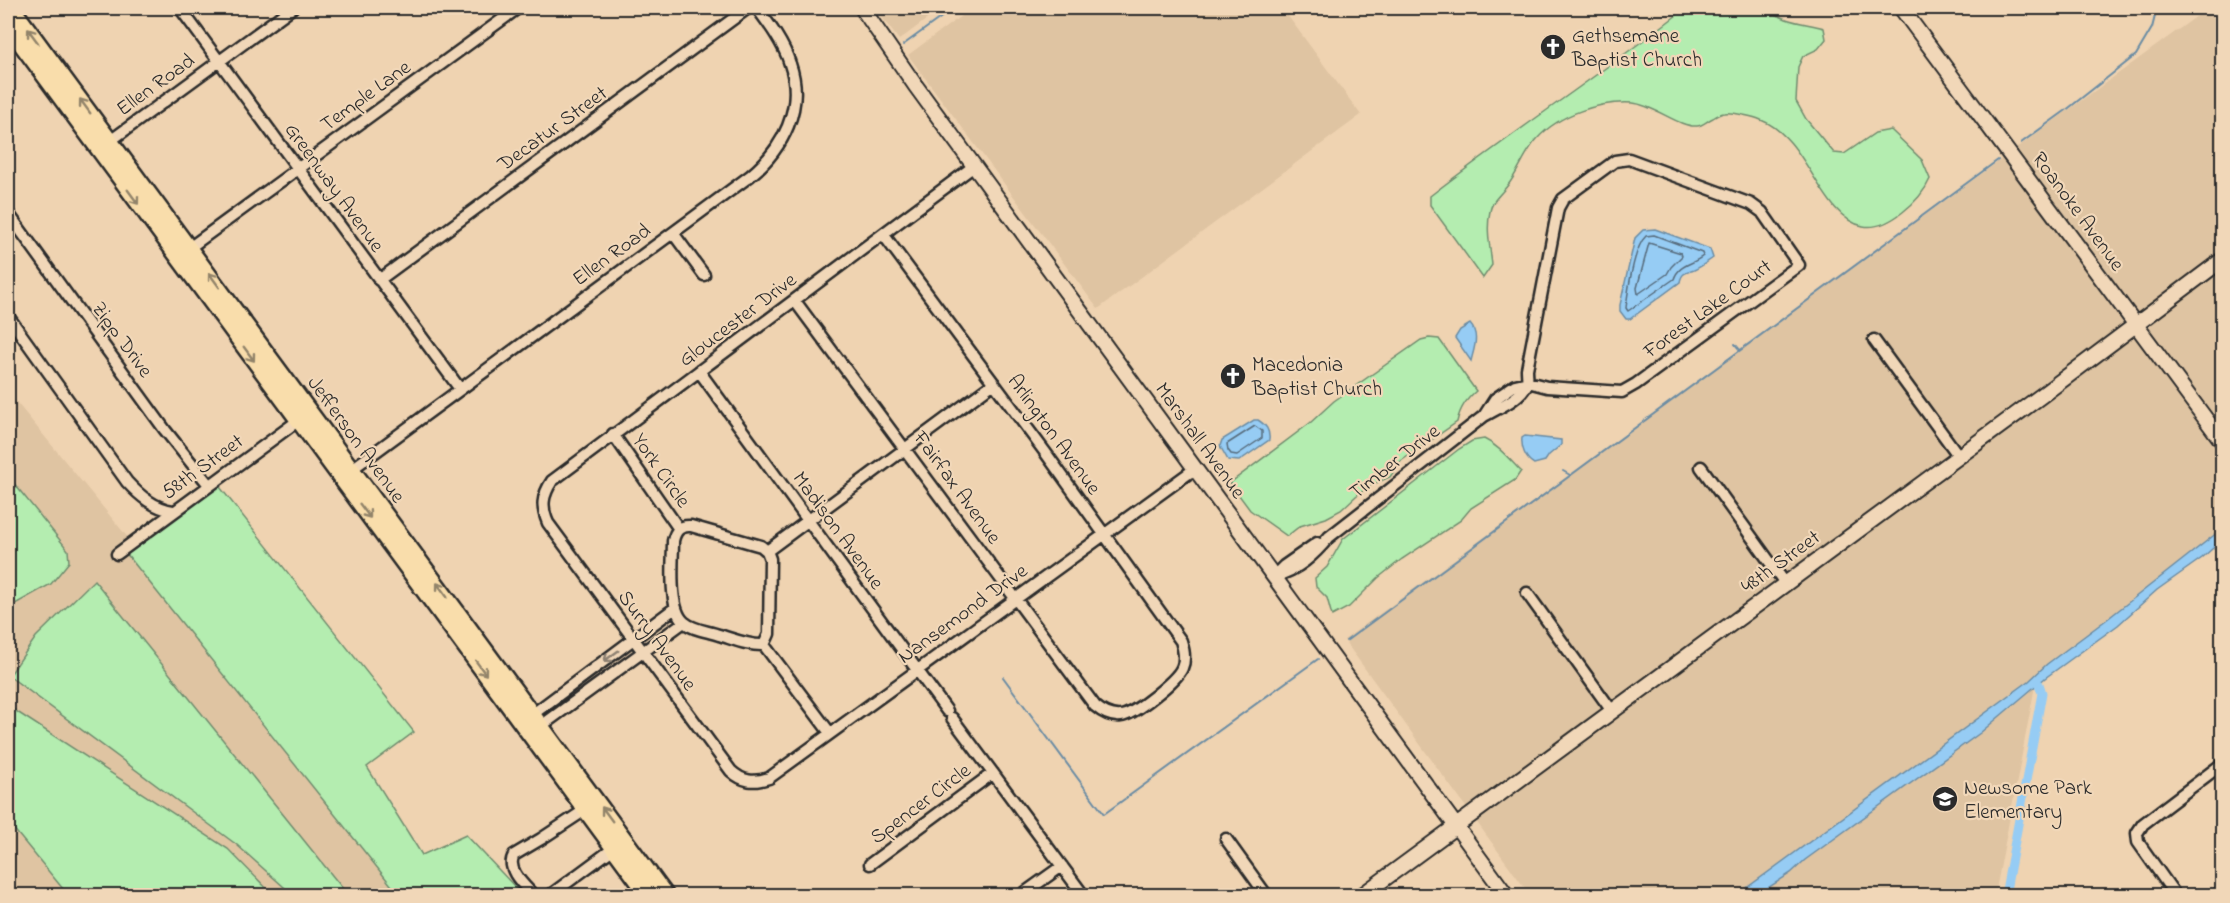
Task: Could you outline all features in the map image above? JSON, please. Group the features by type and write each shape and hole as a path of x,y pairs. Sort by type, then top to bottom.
{"main road":[{"name":"Jefferson Avenue","path":"9,8 105,145 619,843 641,893"},
{"name":"Jefferson Avenue","path":"8,26 105,145"},
{"name":"Jefferson Avenue","path":"531,724 585,810 619,843 666,896"}],"street":[{"name":"Greenway Avenue","path":"180,8 460,389"},
{"name":"Ellen Road","path":"105,145 292,8"},
{"name":"Temple Lane","path":"184,252 518,8"},
{"name":"Decatur Street","path":"380,280 748,8"},
{"name":"Ellen Road","path":"346,473 760,168 781,144 789,124 795,89 790,63 784,49 757,8"},
{"name":"Marshall Avenue","path":"862,8 915,85 1507,896"},
{"name":"Roanoke Avenue","path":"1901,8 2223,441"},
{"name":"Forest Lake Court","path":"1629,159 1751,204 1762,212 1799,265 1622,392 1547,387 1528,382 1527,369 1558,208 1563,199 1615,161 1629,159"},
{"name":"Gloucester Drive","path":"545,515 543,498 552,481 974,166"},
{"name":"Zipp Drive","path":"8,213 165,430 209,485"},
{"path":"673,233 704,275"},
{"name":"Arlington Avenue","path":"883,234 1181,641 1184,648 1184,662 1176,678 1131,712 1119,716"},
{"name":"48th Street","path":"1361,896 2223,260"},
{"name":"Fairfax Avenue","path":"795,300 1095,706 1108,714 1119,716"},
{"path":"8,315 127,482 148,501 163,510 173,511"},
{"path":"1874,340 1958,455"},
{"name":"Madison Avenue","path":"699,371 1084,896"},
{"name":"Timber Drive","path":"1275,576 1289,572 1317,550 1329,537 1484,416 1520,393 1528,382"},
{"path":"764,645 769,634 770,559 767,551 994,383"},
{"name":"58th Street","path":"117,554 304,416"},
{"name":"York Circle","path":"613,435 679,529"},
{"path":"1701,467 1785,583"},
{"name":"Nansemond Drive","path":"747,781 769,778 1196,468"},
{"name":"Surry Avenue","path":"545,515 548,523 633,640 731,771 747,781"},
{"name":"York Circle","path":"675,608 673,541 679,529 691,526 761,546 767,551"},
{"path":"1527,592 1612,711"},
{"path":"531,724 675,608 684,622 695,627 751,644 764,645 830,733"},
{"path":"531,724 684,622"},
{"path":"2176,896 2138,843 2137,833 2142,824 2223,764"},
{"name":"Spencer Circle","path":"870,864 993,772"},
{"path":"534,896 523,885 511,866 512,858 585,810"},
{"path":"1226,839 1267,896"},
{"path":"549,896 619,843"},
{"path":"1020,896 1062,866"},
{"path":"2217,896 2223,891"}],"shaded area":[{"path":"875,8 942,8 899,40"},
{"path":"972,8 1282,8 1361,115 1098,309 908,55"},
{"path":"2208,8 2222,8 2222,532 2036,681 1995,895 1530,895 1344,640"},
{"path":"8,392 279,721 443,895 8,895"}],"green space":[{"path":"1686,8 1769,8 1787,19 1824,28 1826,39 1818,49 1803,56 1798,67 1796,101 1806,119 1834,153 1844,154 1875,133 1891,130 1922,160 1930,179 1926,187 1903,212 1893,219 1883,224 1863,226 1848,220 1836,208 1791,143 1777,129 1761,120 1725,113 1701,125 1690,126 1641,105 1607,104 1568,116 1546,130 1533,144 1512,180 1491,207 1488,231 1492,265 1483,278 1430,205 1430,196"},
{"path":"1439,339 1476,391 1464,405 1457,422 1401,461 1390,477 1371,485 1341,510 1326,518 1300,526 1287,536 1250,510 1230,483 1310,423 1334,401 1421,340"},
{"path":"1484,439 1499,449 1521,471 1515,480 1471,508 1461,520 1402,559 1378,578 1349,607 1332,616 1327,598 1316,587 1315,578 1327,567 1343,539 1459,449 1472,441"},
{"path":"8,476 68,550 69,562 51,584 8,608"},
{"path":"216,482 414,732 367,767 422,855 466,835 517,889 508,895 399,895 126,553"},
{"path":"94,580 348,895 293,895 237,845 9,676 36,637"},
{"path":"8,706 228,849 273,895 68,895 8,822"}],"water":[{"path":"1655,229 1710,249 1713,258 1697,269 1685,273 1680,282 1630,319 1626,319 1620,311 1620,305 1635,238 1643,230"},
{"path":"1470,324 1476,337 1471,361 1455,338 1460,330"},
{"path":"1254,420 1258,420 1265,426 1269,433 1269,440 1239,461 1228,460 1220,446 1222,440"},
{"path":"1525,436 1561,440 1561,445 1545,461 1534,464 1528,459 1523,449 1522,438"},
{"path":"2222,529 2222,540 2202,558 2157,590 2118,625 2045,678 1980,733 1805,860 1791,873 1757,895 1737,895 2029,681 2047,664"}],"waterway":[{"path":"903,45 954,8"},
{"path":"2021,143 2136,55 2152,28 2157,8"},
{"path":"1346,641 1998,160"},
{"path":"1735,344 1740,350"},
{"path":"1563,471 1570,475"},
{"path":"1003,677 1104,814 1318,659"},
{"path":"2005,896 2042,693 2039,684"}],"place":[{"name":"Gethsemane Baptist Church","path":"1553,47"},
{"name":"Macedonia Baptist Church","path":"1233,376"},
{"name":"Newsome Park Elementary","path":"1945,799"}]}
